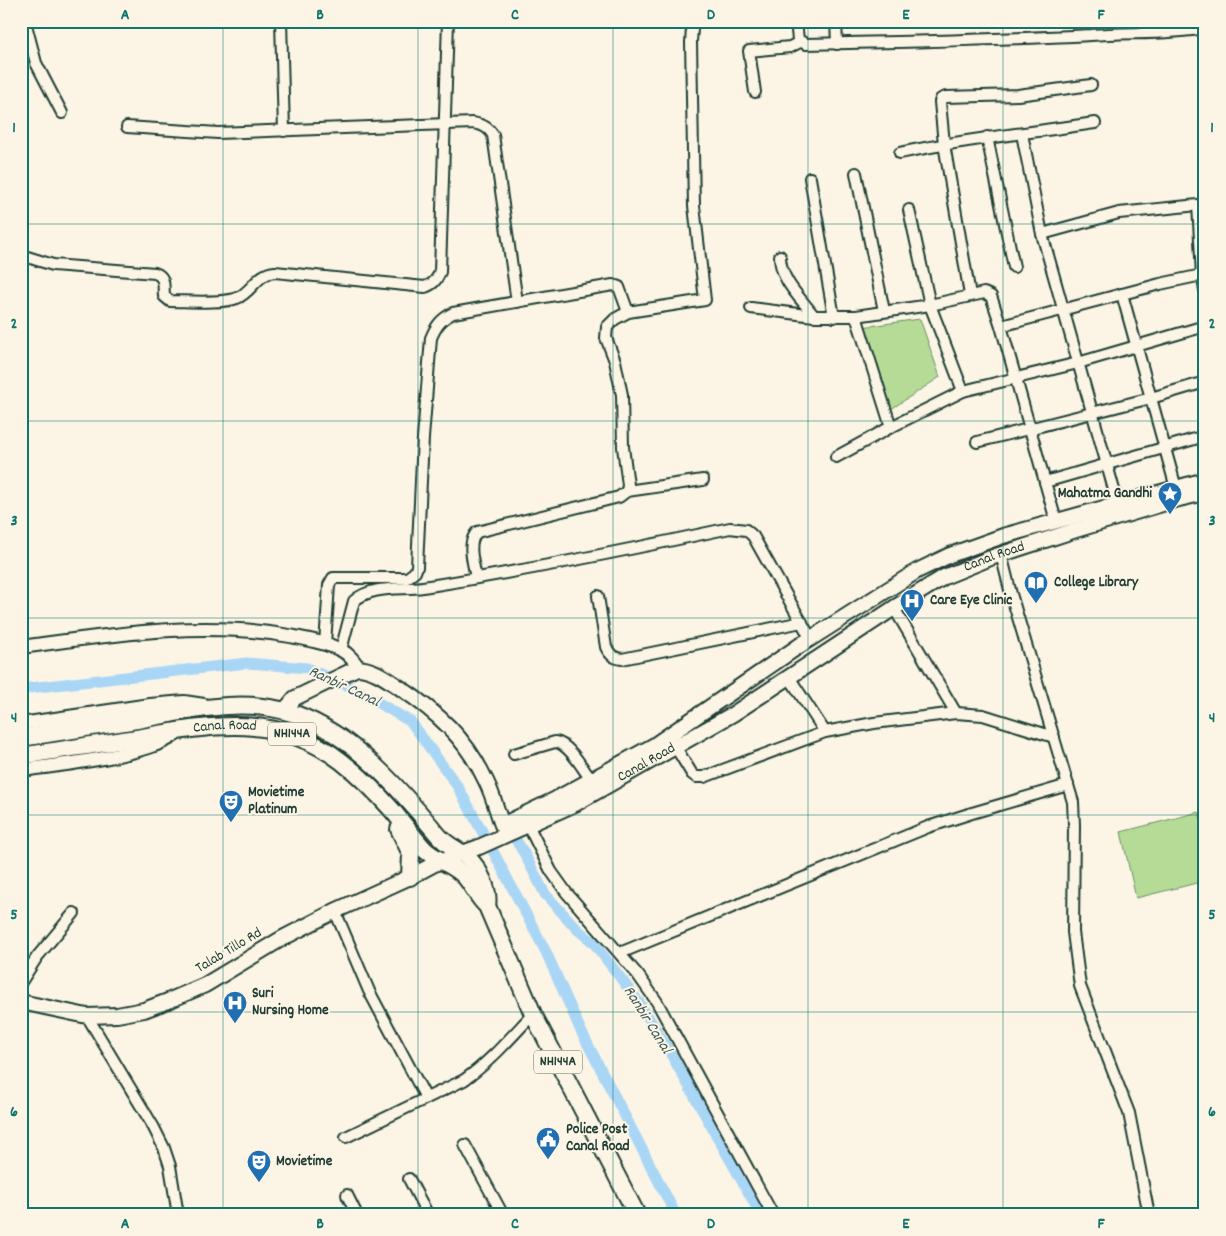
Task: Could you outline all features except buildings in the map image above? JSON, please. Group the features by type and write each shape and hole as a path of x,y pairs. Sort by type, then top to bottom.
{"highway":[{"name":"Canal Road","path":"212,707 267,707 296,714 330,730 346,741 384,776 421,814 440,838 457,851"},
{"name":"NH144A","path":"21,738 212,707"},
{"name":"Canal Road","path":"21,756 180,730 240,725 272,729 298,736 324,749 342,762 363,780 390,808 424,849 440,861"},
{"path":"390,808 411,854 410,877"},
{"name":"NH144A","path":"457,851 473,864 480,875 489,899 487,906"},
{"name":"NH144A","path":"440,861 461,872 479,899 487,906 533,1014 637,1215"}],"main road":[{"name":"Canal Road","path":"353,671 367,670 387,679 445,721 461,740 487,783 502,825 653,746 811,639 930,564 1003,536 1205,480"},
{"name":"Canal Road","path":"440,861 457,851 577,803 637,770 675,746 733,714 944,577 1001,554 1085,527 1205,493"},
{"path":"284,711 295,698 353,671"},
{"name":"Talab Tillo Rd","path":"21,1002 87,1016 117,1015 144,1010 205,985 281,939 440,861"}],"street":[{"path":"25,21 36,62 62,113"},
{"path":"281,21 284,131"},
{"path":"21,255 53,265 159,274 163,280 164,296 170,301 226,301 236,299 264,275 275,272 425,287 433,284 440,272 448,21"},
{"path":"627,491 623,447 622,395 615,361 606,338 607,328 610,322 628,312 705,300 694,206 691,42 695,21"},
{"path":"796,21 796,35 800,42"},
{"path":"836,21 836,44"},
{"path":"755,92 749,51 790,46 800,42 806,44 836,44 990,40 1115,33 1150,34 1205,28"},
{"path":"970,295 944,144 940,102 943,98 1018,95 1091,85"},
{"path":"127,127 195,133 444,125 474,122 490,129 493,135 517,302"},
{"path":"900,153 987,137 1095,124"},
{"path":"1022,134 1042,234 1118,504"},
{"path":"987,137 1014,267"},
{"path":"856,173 884,311"},
{"path":"810,178 834,317"},
{"path":"1042,234 1119,213 1198,204 1202,275 1205,290"},
{"path":"909,210 930,305 963,391"},
{"path":"780,256 782,273 814,316"},
{"path":"1001,326 1202,275"},
{"path":"325,644 329,585 333,578 407,578 415,572 417,567 431,338 435,328 443,318 453,313 613,285 619,287 628,312"},
{"path":"751,308 814,316 856,316 930,305 970,295 984,293 991,296 1056,521"},
{"path":"1122,294 1176,488"},
{"path":"856,316 891,427"},
{"path":"836,457 963,391 1078,363 1205,326"},
{"path":"977,442 1151,398 1205,382"},
{"path":"1045,482 1205,436"},
{"path":"476,578 471,543 472,537 477,532 619,497 627,491 704,480"},
{"path":"342,650 354,601 367,592 418,587 596,557 730,528 746,530 753,536 811,639"},
{"path":"1001,554 1011,594 1073,802 1073,941 1080,986 1129,1114 1149,1215"},
{"path":"598,596 606,647 614,658 622,659 802,622"},
{"path":"894,608 956,713"},
{"path":"21,647 144,632 193,630 262,631 325,644 342,650 349,655 353,671"},
{"path":"789,677 825,732"},
{"path":"21,724 157,704 197,703 212,707"},
{"path":"675,746 692,774 696,777 704,777 825,732 874,723 956,713 984,715 1054,737"},
{"path":"21,770 90,760 142,749 172,738 180,730"},
{"path":"514,754 559,742 566,746 591,780"},
{"path":"620,953 928,827 1068,785"},
{"path":"528,824 551,872 566,892 620,953 658,1002 773,1215"},
{"path":"335,911 370,991 426,1098"},
{"path":"21,982 41,952 74,913"},
{"path":"346,1137 464,1080 477,1071 533,1014"},
{"path":"87,1016 153,1126 164,1148 170,1166 178,1215"},
{"path":"465,1145 503,1215"},
{"path":"408,1179 428,1215"},
{"path":"347,1195 357,1215"}],"green space":[{"path":"920,319 940,377 885,413 855,328"},
{"path":"1199,812 1205,837 1205,881 1136,898 1121,832"}],"waterway":[{"name":"Ranbir Canal","path":"21,689 247,663 307,668 355,689 411,722 458,787 483,833"},
{"name":"Ranbir Canal","path":"516,840 545,894 578,930 593,942 638,1001 671,1054 761,1215"},
{"name":"Ranbir Canal","path":"494,853 546,952 581,1031 676,1215"}],"place":[{"name":"Mahatma Gandhi","path":"1170,515"},
{"name":"College Library","path":"1036,604"},
{"name":"Care Eye Clinic","path":"912,622"},
{"name":"Movietime Platinum","path":"231,823"},
{"name":"Suri Nursing Home","path":"235,1024"},
{"name":"Police Post Canal Road","path":"548,1160"},
{"name":"Movietime","path":"259,1183"}]}
